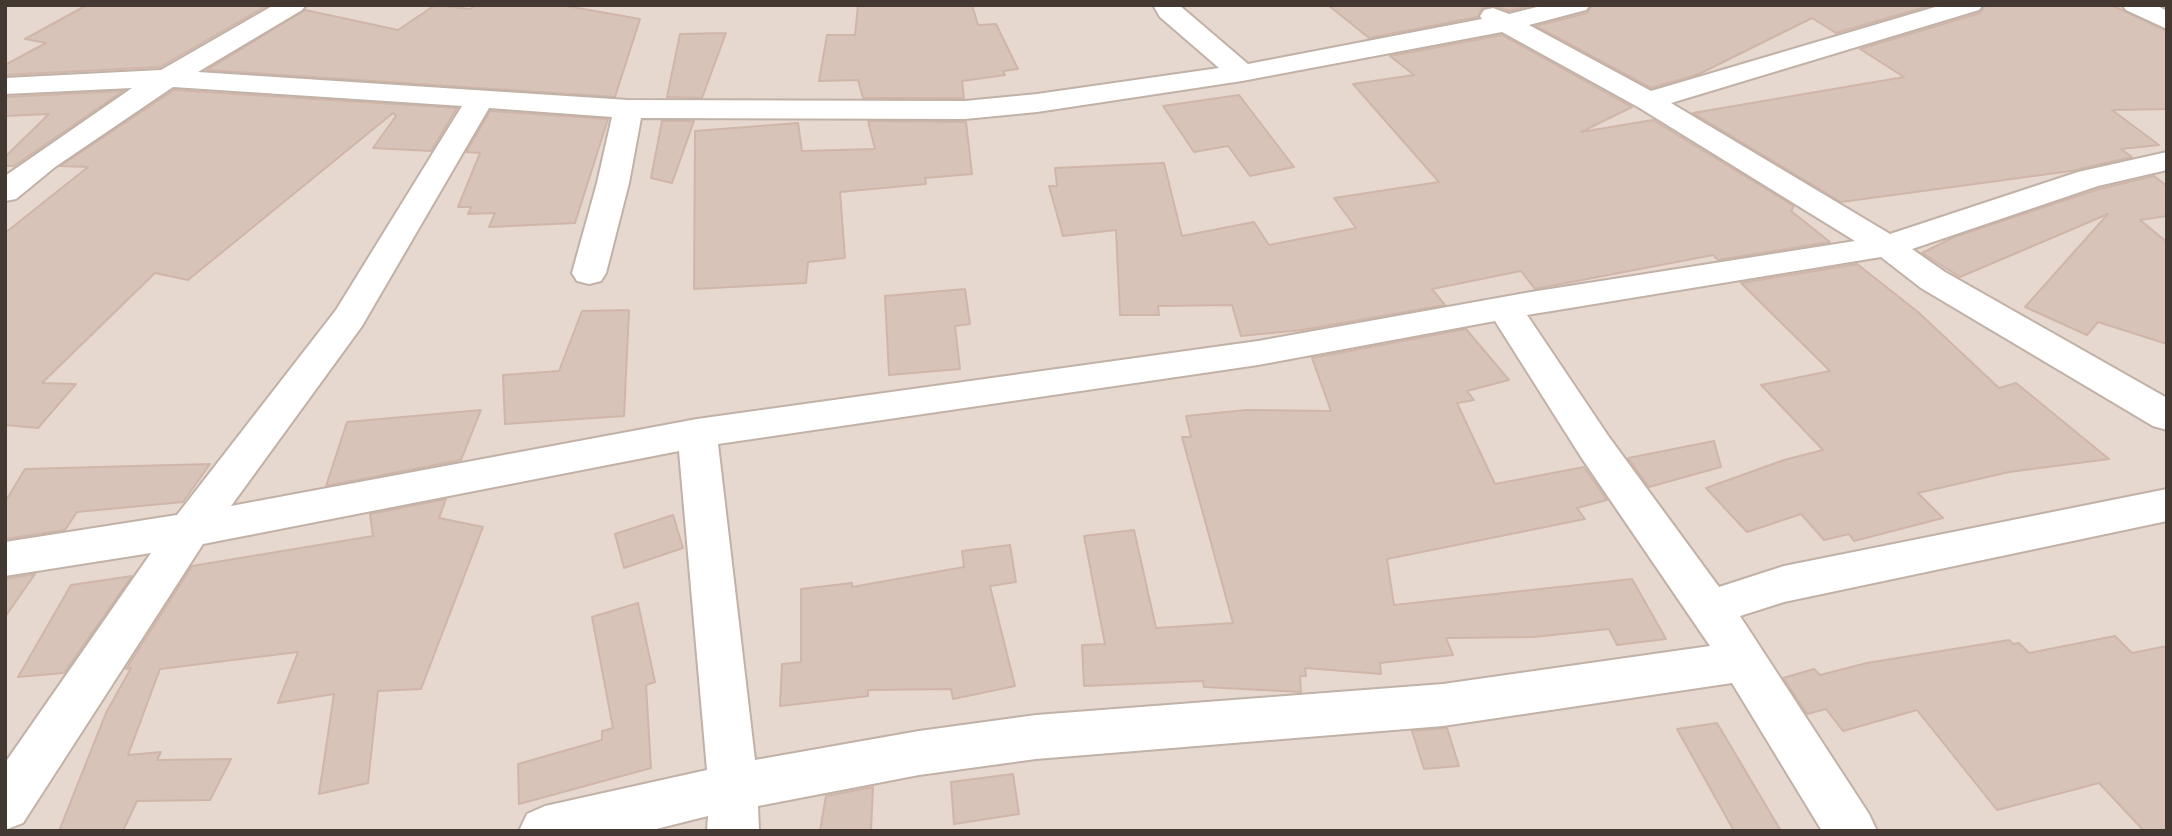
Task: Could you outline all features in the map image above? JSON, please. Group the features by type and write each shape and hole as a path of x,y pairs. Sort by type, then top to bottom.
{"street":[{"path":"5,192 77,138 167,78 293,5"},
{"path":"1166,5 1169,11 1242,73"},
{"path":"1475,5 1648,101 1887,246 1944,286 2167,416"},
{"path":"5,86 167,78 628,109 965,110 1026,104 1242,73 1505,23 1577,5"},
{"path":"1648,101 1969,5"},
{"path":"5,806 190,530 349,318 480,100"},
{"path":"589,273 616,172 628,109"},
{"path":"5,559 190,530 697,433 1258,353 1504,308 1887,246 2090,179 2167,161"},
{"path":"1504,308 1595,447 1710,608 1851,831"},
{"path":"697,433 733,809"},
{"path":"1710,608 1784,584 2167,505"},
{"path":"545,831 733,809 919,753 1037,737 1443,705 1744,662"}],"shaded area":[{"path":"5,5 2167,5 2167,831 5,831"}],"building":[{"path":"87,5 268,5 160,67 5,75 5,65 46,43 25,39"},
{"path":"435,5 470,9 476,5 561,5 640,19 615,97 207,70 305,10 398,30"},
{"path":"858,5 972,5 978,25 996,24 1018,69 1003,71 1005,75 962,81 964,98 863,98 858,80 819,81 827,35 855,35"},
{"path":"1328,5 1492,5 1482,9 1478,17 1369,38"},
{"path":"1492,5 1533,5 1509,11"},
{"path":"1592,5 1932,5 1836,33 1812,18 1699,74 1651,88 1536,26 1587,13"},
{"path":"1985,5 2111,5 2167,31 2167,109 2112,110 2159,145 2121,149 2132,157 2071,171 1841,202 1693,113 1904,77 1860,49 1980,13"},
{"path":"726,33 702,98 667,97 680,34"},
{"path":"1502,35 1632,107 1581,132 1653,120 1794,206 1791,211 1830,242 1718,260 1713,255 1535,289 1521,271 1432,289 1445,305 1302,330 1241,336 1232,305 1158,306 1159,315 1120,315 1116,230 1063,236 1049,186 1057,186 1055,168 1164,163 1182,236 1254,222 1269,245 1356,228 1334,198 1439,182 1353,84 1414,75 1390,56"},
{"path":"174,90 457,108 431,151 373,148 396,116 393,113 188,280 155,273 42,383 76,384 38,428 5,425 5,233 88,167 60,166"},
{"path":"123,91 14,166 5,166 5,157 49,114 5,116 5,97"},
{"path":"1239,95 1294,167 1250,176 1228,146 1194,152 1163,106"},
{"path":"490,111 608,119 575,223 489,227 495,213 468,214 471,207 458,207 480,153 466,152"},
{"path":"662,121 694,121 672,183 651,178"},
{"path":"868,121 966,122 972,174 925,178 926,184 840,192 845,258 808,262 806,283 694,289 695,131 798,123 802,151 875,149"},
{"path":"2154,176 2167,186 2167,216 2140,220 2167,242 2167,344 2098,322 2087,335 2025,307 2108,214 1960,277 1922,253 1954,237 2099,189"},
{"path":"1857,264 1918,312 1999,388 2016,383 2109,459 2009,472 1918,493 1943,518 1854,541 1849,534 1824,540 1801,514 1747,532 1706,488 1784,460 1823,450 1761,385 1830,371 1741,283"},
{"path":"965,289 970,324 955,326 960,369 889,375 885,296"},
{"path":"629,310 624,416 505,424 503,375 559,371 582,311"},
{"path":"1466,329 1509,380 1467,391 1474,400 1457,403 1495,484 1584,467 1607,500 1577,508 1585,519 1387,559 1394,605 1632,579 1666,639 1617,645 1609,629 1534,637 1446,638 1453,655 1380,663 1381,674 1305,668 1306,676 1300,676 1301,692 1204,687 1203,681 1084,686 1082,645 1105,644 1084,536 1134,530 1156,628 1233,623 1182,437 1191,437 1186,416 1246,410 1331,411 1312,358"},
{"path":"481,410 461,460 326,486 347,422"},
{"path":"1714,441 1721,467 1649,487 1628,458"},
{"path":"210,464 183,502 77,512 65,530 5,539 5,502 25,469"},
{"path":"446,499 439,518 483,527 421,689 378,691 368,783 319,794 334,694 278,703 298,652 160,669 128,755 161,752 157,760 231,759 210,800 137,801 123,831 59,831 106,713 131,668 126,669 192,566 373,536 370,514"},
{"path":"673,515 683,548 624,568 615,534"},
{"path":"1010,545 1016,582 990,586 1015,686 953,699 951,689 868,690 868,696 780,706 782,664 801,662 801,589 852,583 852,587 964,567 962,551"},
{"path":"35,574 5,617 5,579"},
{"path":"132,576 64,673 18,677 71,585"},
{"path":"638,603 655,682 646,685 651,768 519,804 518,764 602,740 602,731 613,728 592,617"},
{"path":"2115,636 2132,653 2167,646 2167,831 2144,831 2099,783 1997,810 1917,710 1843,731 1826,709 1807,714 1783,678 1814,669 1820,675 1867,663 2009,640 2013,644 2019,643 2029,653"},
{"path":"1717,723 1781,831 1734,831 1677,729"},
{"path":"1447,728 1459,766 1424,769 1412,731"},
{"path":"1013,774 1019,814 954,824 951,782"},
{"path":"873,787 871,831 820,831 826,796"}]}
